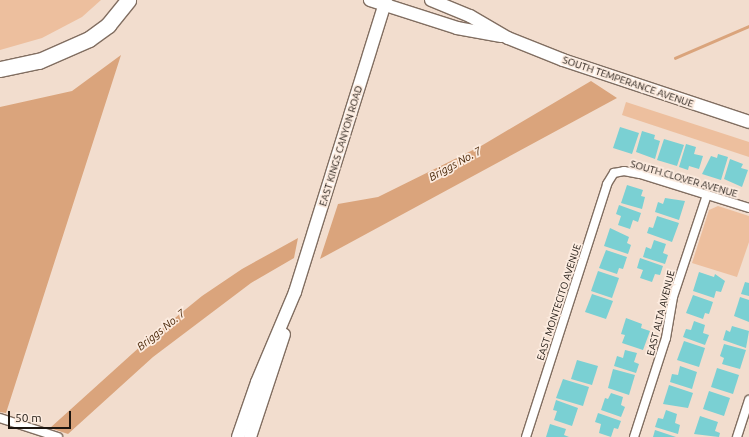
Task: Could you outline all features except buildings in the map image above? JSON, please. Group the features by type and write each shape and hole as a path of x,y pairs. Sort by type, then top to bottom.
{"highway":[{"path":"0,69 39,61 89,39 108,25 128,0"}],"main road":[{"name":"SOUTH TEMPERANCE AVENUE","path":"370,0 386,2 401,10 457,28 508,38"},
{"name":"SOUTH TEMPERANCE AVENUE","path":"431,0 470,16 508,38 578,66 749,122"},
{"name":"EAST KINGS CANYON ROAD","path":"238,437 244,418 295,292 386,2"},
{"name":"EAST KINGS CANYON ROAD","path":"250,437 294,305 295,292"},
{"path":"242,437 244,418"}],"street":[{"name":"SOUTH CLOVER AVENUE","path":"614,173 624,171 640,174 749,208"},
{"name":"EAST MONTECITO AVENUE","path":"526,437 608,184 614,173"},
{"name":"EAST ALTA AVENUE","path":"634,437 666,338 673,297 707,195"},
{"path":"737,437 749,400"},
{"path":"0,418 58,437"}],"shaded area":[{"path":"0,0 101,0 82,17 42,38 0,50"},
{"path":"626,102 749,142 749,157 622,115"},
{"path":"718,206 749,216 749,242 737,277 692,263 709,210"}],"water":[{"path":"121,55 6,413 0,412 0,107 72,91"},
{"path":"591,81 617,98 320,259 338,204 378,197 481,146"},
{"path":"298,238 294,258 251,283 153,357 68,434 50,428 143,344 202,296 242,269"}],"waterway":[{"name":"Briggs No. 7","path":"675,58 749,26"}]}
